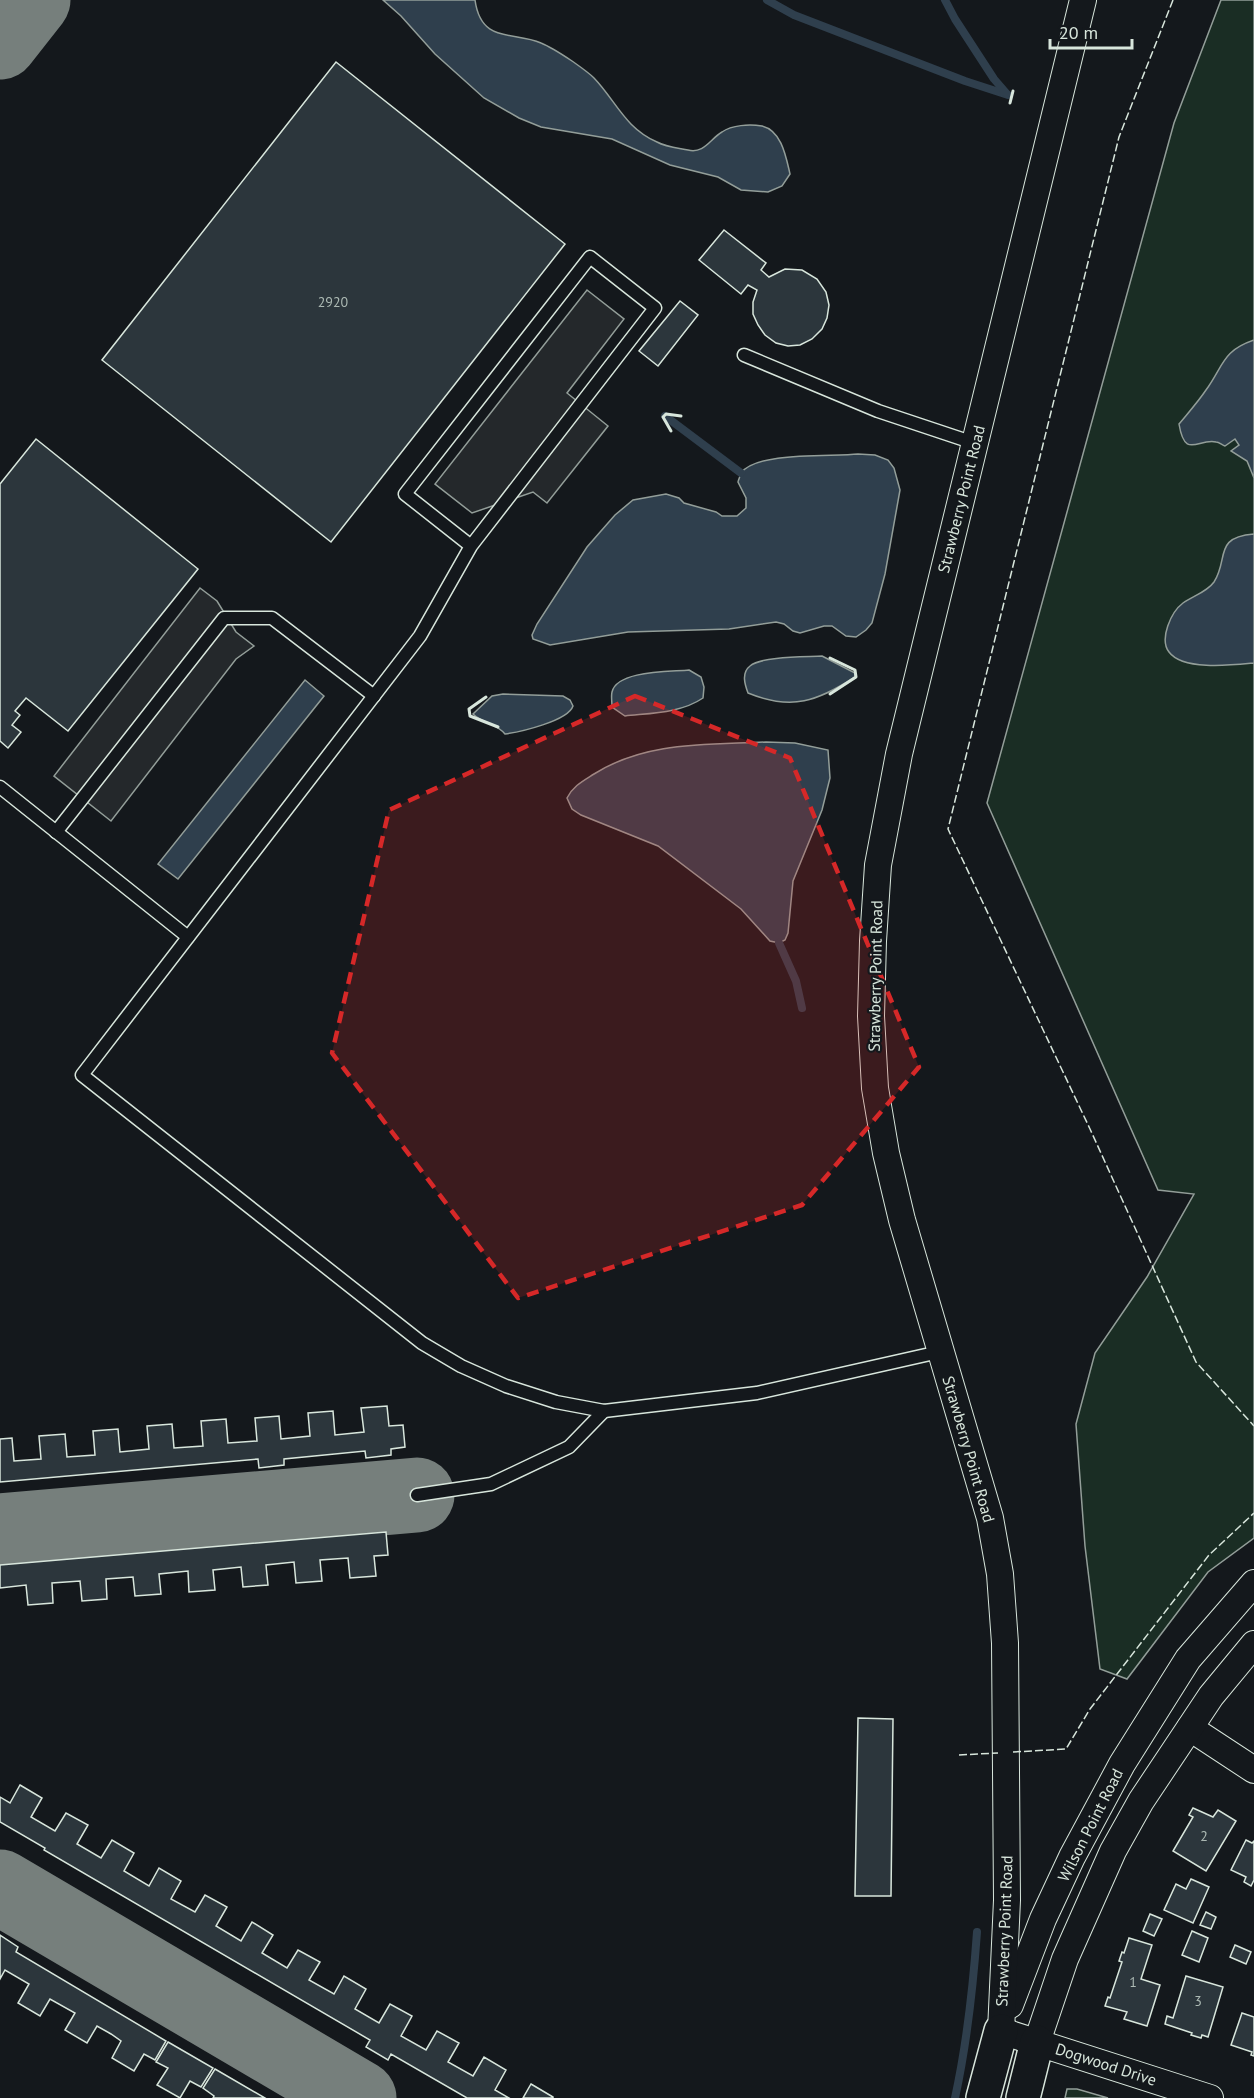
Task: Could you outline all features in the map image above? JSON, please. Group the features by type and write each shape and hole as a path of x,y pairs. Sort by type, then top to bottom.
{"street":[{"name":"Strawberry Point Road","path":"1001,2031 1007,1900 1005,1643 1000,1574 990,1518 939,1352 886,1153 875,1088 871,1016 873,941 878,865 899,754 1083,0"},
{"name":"Wilson Point Road","path":"983,2098 1001,2031 1023,1968 1072,1857 1117,1772 1188,1659 1254,1583"},
{"name":"Wilson Point Road","path":"1023,2098 1037,2042 1065,1959 1113,1851 1141,1801 1211,1696 1254,1644"},
{"path":"1190,1728 1254,1770"},
{"name":"Dogwood Drive","path":"1001,2031 1210,2098"}],"lane":[{"path":"471,546 405,494 590,258 655,308 471,546 420,636 82,1075 422,1344 461,1366 506,1386 556,1402 604,1411 757,1393 939,1352"},
{"path":"744,355 878,411 974,442"},
{"path":"56,832 224,618 272,618 374,696"},
{"path":"0,787 188,937"},
{"path":"417,1495 491,1484 569,1447 604,1411"}],"highlighted area":[{"path":"635,696 790,758 919,1067 802,1205 518,1298 332,1053 389,810"}],"green space":[{"path":"1221,0 1254,0 1254,1538 1208,1572 1127,1679 1100,1669 1085,1546 1076,1424 1095,1353 1147,1277 1194,1194 1158,1190 987,803 1174,123"},
{"path":"1067,2089 1077,2089 1108,2098 1065,2098"}],"shaded area":[{"path":"587,290 624,319 567,393 608,426 547,503 533,492 472,513 435,484"},
{"path":"200,588 217,601 236,632 254,646 236,659 111,821 54,776"}],"water":[{"path":"383,0 475,0 478,14 491,30 541,43 586,71 602,87 629,122 646,136 664,145 694,151 703,148 718,135 736,126 762,126 769,129 779,139 790,174 782,186 768,192 741,190 718,177 670,165 612,139 541,127 519,118 484,98 435,54 401,16"},
{"path":"1254,340 1254,478 1247,461 1231,451 1239,445 1235,439 1225,446 1217,442 1189,444 1182,435 1179,424 1203,394 1229,354 1243,344"},
{"path":"875,455 888,460 894,468 900,490 885,574 872,623 856,637 846,636 832,626 800,633 776,622 729,629 628,632 550,645 533,639 532,635 537,624 587,547 615,515 633,500 666,494 722,516 737,516 746,508 746,498 738,481 741,473 750,466 762,461 796,456"},
{"path":"1254,534 1254,663 1209,665 1185,662 1176,658 1169,652 1165,640 1174,613 1183,603 1204,591 1214,582 1227,544 1241,536"},
{"path":"822,656 855,673 855,677 829,692 804,701 778,701 748,693 745,672 756,663 764,660"},
{"path":"689,670 701,677 704,687 703,698 694,703 666,712 625,716 612,707 612,692 616,685 624,680 646,673"},
{"path":"305,680 324,696 178,879 158,864"},
{"path":"503,694 563,696 570,700 573,706 553,721 505,734 473,714 492,696"},
{"path":"795,743 828,750 830,778 822,810 793,881 788,933 785,940 779,943 770,941 741,909 658,846 581,815 572,809 567,798 575,787 614,763 656,750 699,745"}],"building":[{"path":"336,62 565,244 331,542 102,360"},
{"path":"724,230 766,263 761,270 769,277 785,269 802,270 817,279 826,292 829,305 822,329 812,339 800,345 788,346 776,343 765,335 753,314 753,302 757,290 748,285 741,294 699,260"},
{"path":"680,301 698,315 658,366 639,351"},
{"path":"36,439 198,569 68,731 26,698 15,711 20,715 12,725 21,732 8,748 0,741 0,484"},
{"path":"387,1406 389,1426 403,1425 405,1447 391,1449 391,1455 366,1458 365,1451 284,1459 284,1465 259,1468 258,1459 0,1482 0,1439 12,1438 14,1461 41,1459 39,1436 65,1434 67,1457 95,1455 93,1431 118,1429 120,1452 149,1449 147,1426 172,1424 174,1448 203,1446 201,1421 226,1419 228,1443 257,1441 255,1418 279,1416 281,1439 310,1436 308,1413 333,1411 335,1435 364,1432 361,1408"},
{"path":"386,1532 388,1555 374,1556 376,1576 350,1578 348,1558 320,1560 322,1581 296,1583 294,1562 266,1565 268,1585 243,1587 241,1567 213,1570 215,1590 189,1592 188,1571 159,1574 161,1594 135,1596 133,1577 106,1579 107,1599 82,1601 80,1581 52,1583 53,1603 28,1605 26,1585 0,1588 0,1565"},
{"path":"858,1718 893,1719 891,1896 855,1896"},
{"path":"20,1785 42,1798 31,1817 55,1831 66,1813 88,1825 77,1844 101,1858 112,1840 134,1853 124,1871 149,1886 159,1868 181,1881 171,1899 195,1912 205,1895 227,1907 216,1926 241,1941 252,1922 273,1935 262,1953 287,1968 298,1950 320,1962 309,1980 334,1994 344,1976 366,1989 355,2009 379,2023 390,2004 412,2016 401,2036 426,2050 437,2031 459,2043 448,2062 473,2076 484,2057 506,2070 495,2090 509,2098 467,2098 391,2054 388,2060 366,2047 370,2040 0,1822 0,1797 10,1803"},
{"path":"1193,1808 1213,1817 1218,1810 1236,1821 1206,1871 1173,1851 1193,1817 1189,1815"},
{"path":"1246,1840 1252,1843 1254,1841 1254,1880 1251,1886 1244,1882 1246,1877 1231,1870"},
{"path":"1191,1879 1209,1887 1193,1923 1164,1910 1176,1884 1186,1889"},
{"path":"1206,1912 1216,1917 1211,1929 1200,1925"},
{"path":"1150,1914 1162,1919 1154,1936 1143,1931"},
{"path":"1192,1931 1208,1938 1199,1962 1182,1955"},
{"path":"0,1935 18,1947 16,1952 166,2041 155,2060 144,2054 134,2071 112,2058 121,2041 111,2034 97,2026 87,2043 65,2030 75,2013 50,1999 40,2016 18,2003 29,1984 5,1970 0,1979"},
{"path":"1129,1938 1152,1945 1141,1979 1160,1985 1147,2026 1124,2019 1127,2012 1105,2006 1108,1997 1110,1998 1122,1962 1119,1961"},
{"path":"1235,1945 1251,1952 1246,1964 1230,1957"},
{"path":"1186,1976 1223,1987 1208,2037 1202,2035 1201,2038 1191,2035 1192,2033 1165,2024 1167,2016 1173,2018"},
{"path":"1242,2013 1254,2017 1254,2056 1251,2055 1252,2052 1231,2045"},
{"path":"168,2042 213,2068 201,2087 190,2081 180,2098 157,2085 168,2068 156,2062"},
{"path":"215,2069 265,2098 213,2098 214,2096 203,2088"},
{"path":"531,2084 553,2097 553,2098 523,2098"}],"waterway":[{"path":"767,0 794,15 965,81 1008,95"},
{"path":"945,0 994,79 1007,94"},
{"path":"665,416 741,473"},
{"path":"779,943 796,981 802,1008"},
{"path":"955,2098 969,2015 977,1932"}],"taxiway":[{"path":"0,42 33,0"},
{"path":"0,1531 417,1495"},
{"path":"0,1887 359,2098"}],"fence":[{"path":"1173,0 1119,137 948,829 1090,1129 1196,1362 1254,1426"},
{"path":"1013,1752 1066,1749 1090,1709 1209,1555 1254,1513"},
{"path":"959,1755 998,1753"}],"wall":[{"path":"1010,103 1013,91"},
{"path":"671,431 663,417 666,414 681,416"},
{"path":"830,658 855,670 856,677 830,694"},
{"path":"486,697 469,709 470,716 498,727"}]}
